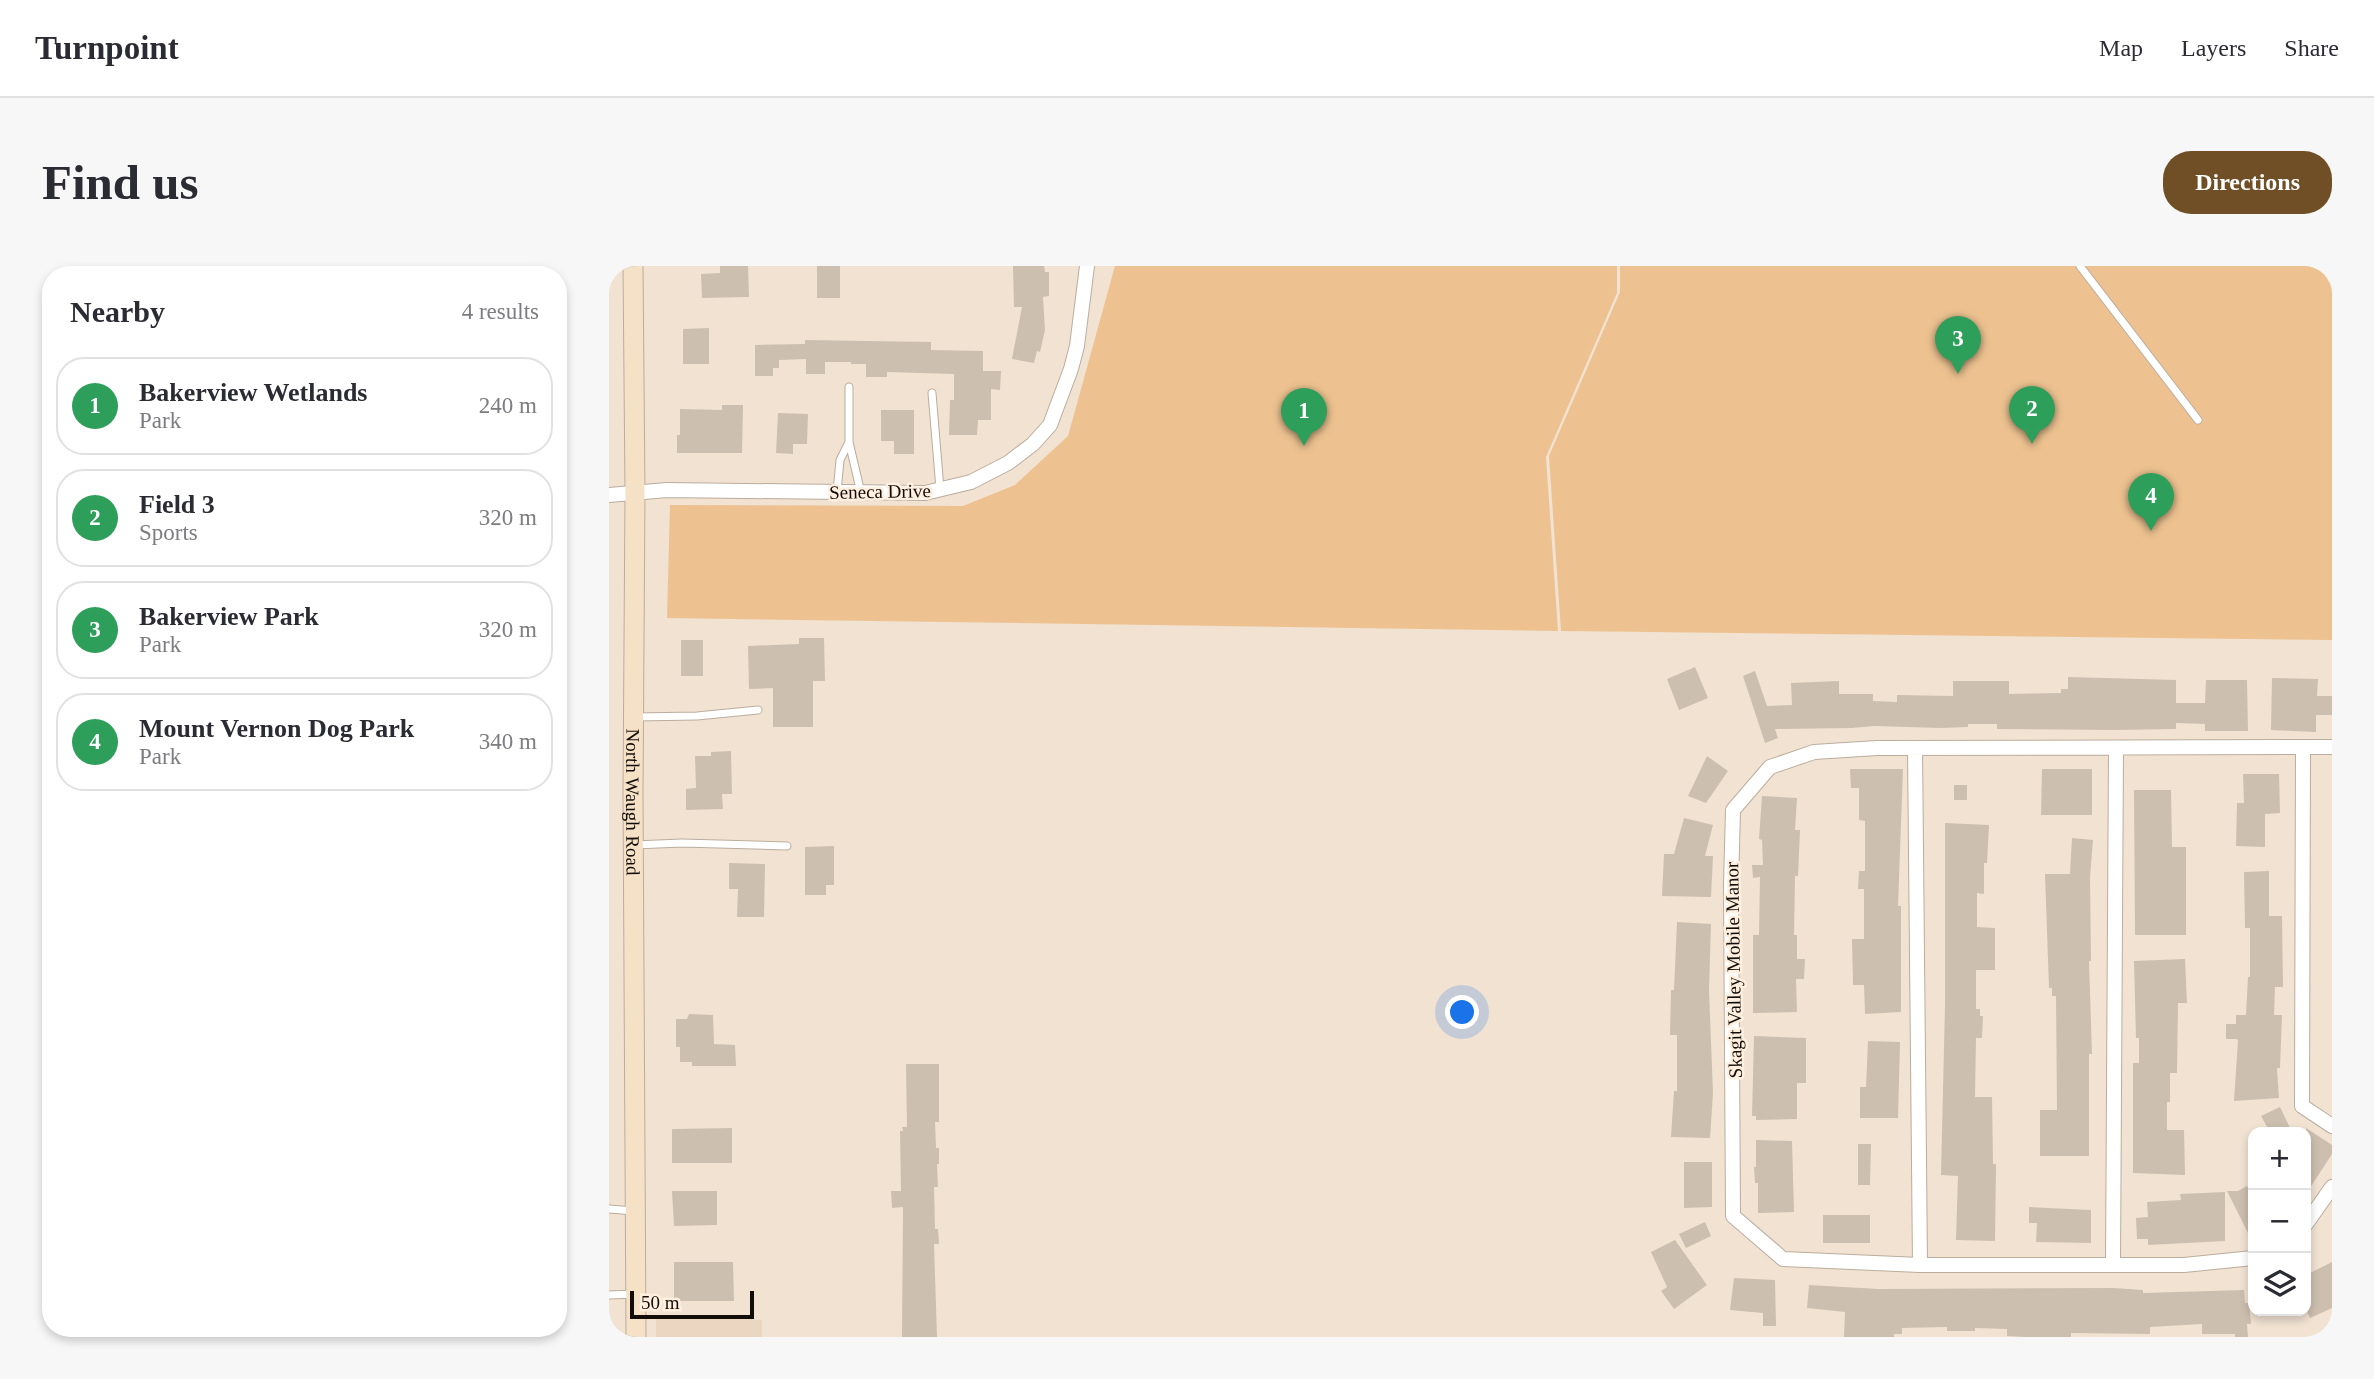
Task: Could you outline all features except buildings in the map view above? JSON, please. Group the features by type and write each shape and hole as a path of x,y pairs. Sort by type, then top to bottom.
{"street":[{"name":"North Waugh Road","path":"633,266 636,1337"},
{"name":"Seneca Drive","path":"609,495 667,490 925,493 971,482 1008,463 1033,444 1050,425 1074,357 1087,266"},
{"path":"2303,747 2302,1106 2332,1126"},
{"name":"Skagit Valley Mobile Manor","path":"2248,1259 2184,1265 1920,1265 1783,1259 1733,1216 1733,810 1770,767 1814,752 1877,748 2332,747"},
{"path":"1915,748 1920,1265"},
{"path":"2113,1265 2116,748"},
{"path":"2311,1217 2332,1187"}],"lane":[{"path":"2080,266 2198,419"},
{"path":"849,387 849,442 861,493"},
{"path":"932,393 941,489"},
{"path":"837,492 839,460 849,442"},
{"path":"634,717 697,716 758,710"},
{"path":"633,845 682,842 787,846"},
{"path":"609,1209 635,1211"},
{"path":"609,1295 635,1294"}],"shaded area":[{"path":"1115,266 1617,266 1617,293 1546,457 1558,631 667,618 670,505 963,506 1015,485 1068,436"},
{"path":"1620,266 2332,266 2332,640 1561,631 1549,456 1620,292"},
{"path":"656,1315 762,1320 762,1337 656,1337"}],"place":[{"name":"Bakerview Park","path":"1958,374"},
{"name":"Field 3","path":"2032,444"},
{"name":"Bakerview Wetlands","path":"1304,446"},
{"name":"Mount Vernon Dog Park","path":"2151,531"}]}
